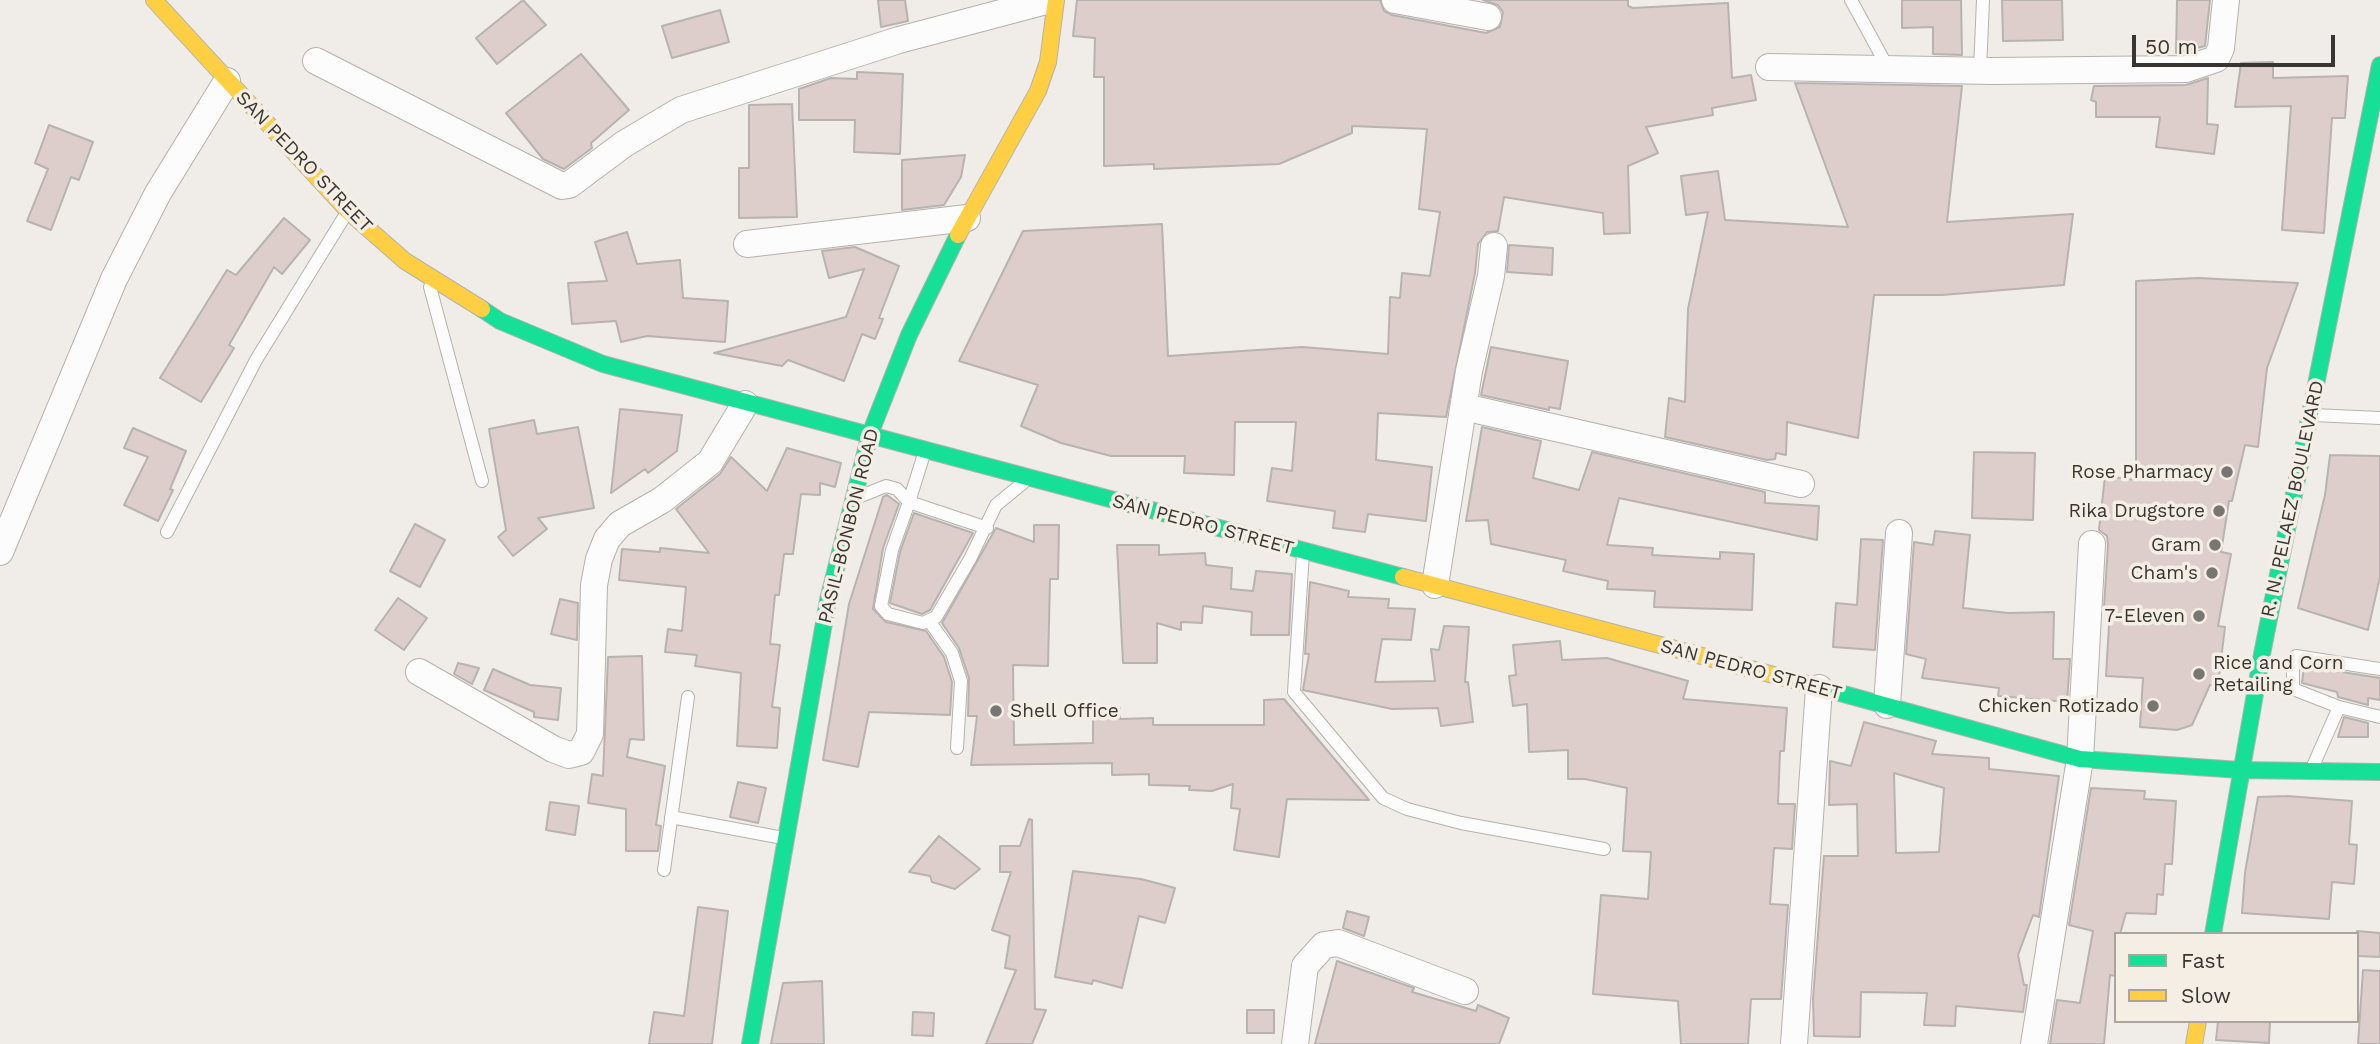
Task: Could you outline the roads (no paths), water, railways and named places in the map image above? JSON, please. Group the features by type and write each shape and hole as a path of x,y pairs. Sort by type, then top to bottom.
{"main road":[{"name":"SAN PEDRO STREET","path":"154,0 348,211 427,276 500,321 578,355 653,380 870,434 925,451 1887,705 2080,759 2240,770 2380,772"},
{"name":"PASIL-BONBON ROAD","path":"750,1044 828,600 870,434 908,335 967,218 1038,91 1048,62 1056,0"},
{"name":"R. N. PELAEZ BOULEVARD","path":"2213,932 2240,770 2277,659 2309,415 2327,339 2380,65"},
{"path":"2194,1044 2198,1023"}],"street":[{"path":"316,61 562,186 569,186 624,144 681,110 899,40 1050,0"},
{"path":"1395,0 1488,17"},
{"path":"1769,67 2151,70 2204,65 2216,59 2221,48 2226,0"},
{"path":"0,552 114,279 163,183 227,81"},
{"path":"747,244 967,218"},
{"path":"1434,585 1482,307 1491,276 1494,246"},
{"path":"419,672 552,748 569,755 581,752 590,734 594,585 599,559 607,539 620,524 662,500 710,462 745,404"},
{"path":"1464,407 1801,484"},
{"path":"1887,705 1899,533"},
{"path":"2034,1044 2080,759 2092,544"},
{"path":"1794,1044 1819,688"},
{"path":"1295,1044 1305,966 1324,945 1338,943 1465,991"}],"lane":[{"path":"1851,0 1888,68"},
{"path":"1980,70 1983,0"},
{"path":"167,532 256,360 348,211"},
{"path":"427,276 482,481"},
{"path":"2309,415 2380,418"},
{"path":"925,451 892,550 881,606 888,614 930,622 952,653 961,681 957,748"},
{"path":"930,622 943,606 987,528 996,505 1028,478"},
{"path":"852,502 886,486 897,489 909,502 987,528"},
{"path":"1303,552 1294,692 1383,798 1408,809 1461,823 1604,849"},
{"path":"2380,669 2295,656 2277,659 2296,692 2339,706 2380,715"},
{"path":"664,870 688,697"},
{"path":"2311,773 2339,706"},
{"path":"671,817 787,839"}],"place":[{"name":"Rose Pharmacy","path":"2227,472"},
{"name":"Rika Drugstore","path":"2219,511"},
{"name":"Gram","path":"2215,545"},
{"name":"Cham's","path":"2212,573"},
{"name":"7-Eleven","path":"2199,616"},
{"name":"Rice and Corn Retailing","path":"2199,674"},
{"name":"Chicken Rotizado","path":"2153,706"},
{"name":"Shell Office","path":"996,711"}]}
